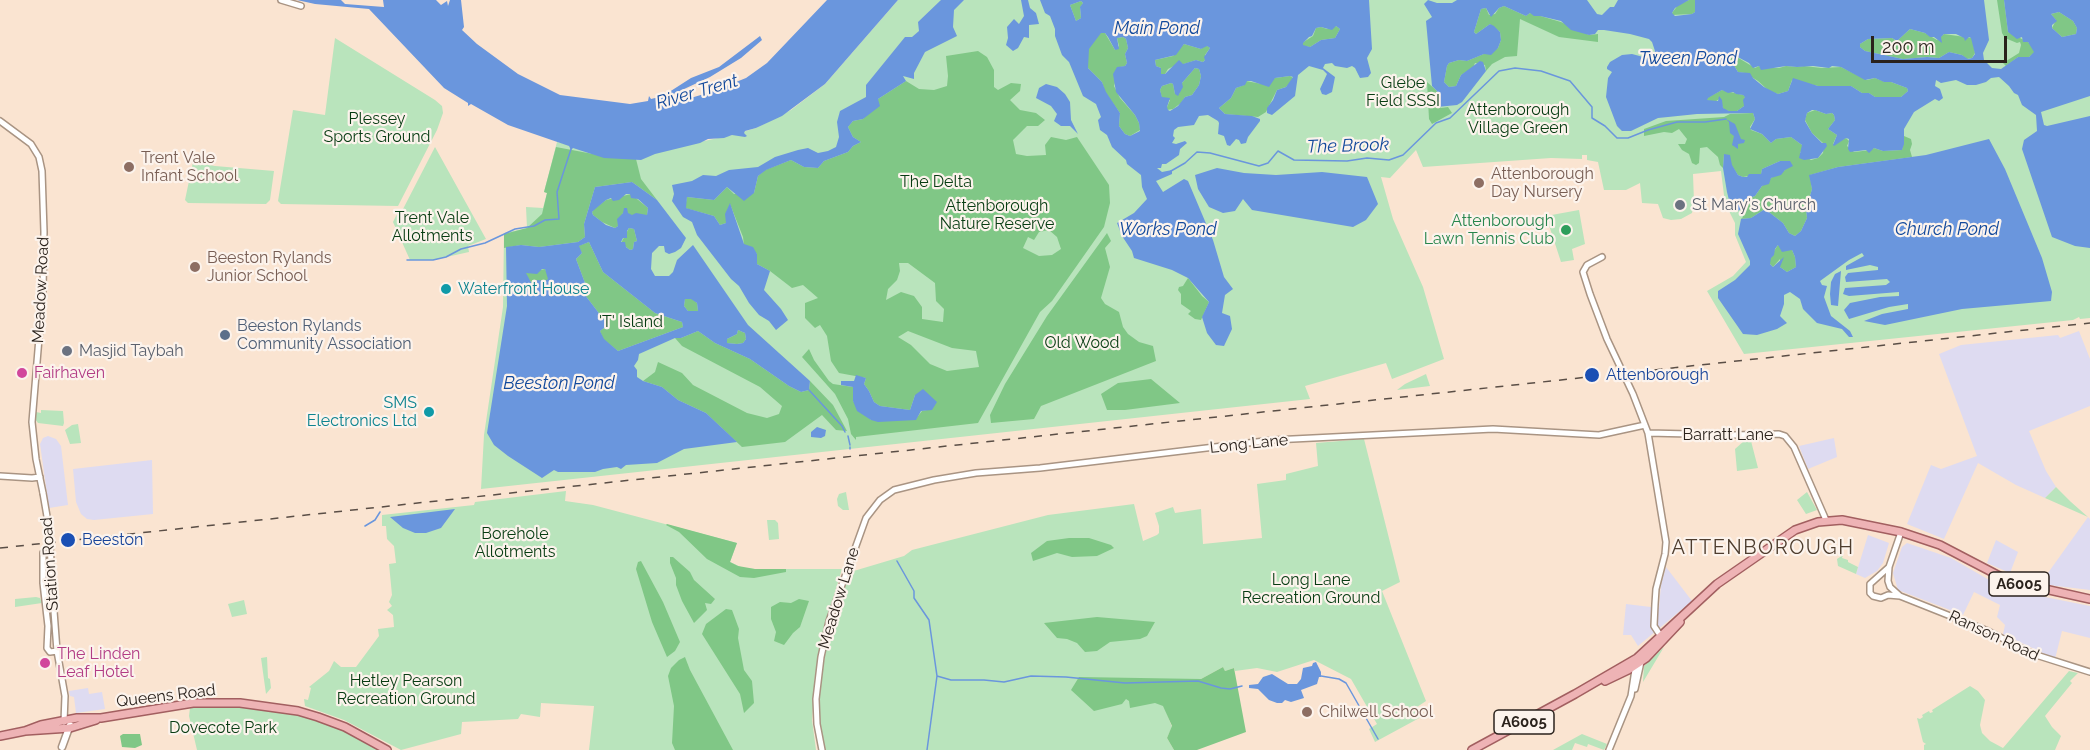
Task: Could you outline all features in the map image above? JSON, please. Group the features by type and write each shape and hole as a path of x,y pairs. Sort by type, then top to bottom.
{"main road":[{"name":"A6005","path":"1575,694 1620,675 1638,662 1717,584 1780,539 1799,528 1826,520 1842,520 1901,532 1940,545 2009,581 2090,597"},
{"name":"A6005","path":"1472,750 1638,662"},
{"name":"Queens Road","path":"0,736 205,702 298,711 334,722 387,750"},
{"name":"Station Road","path":"61,749 67,724"}],"street":[{"path":"280,0 301,6"},
{"name":"Meadow Road","path":"0,121 31,144 38,153 42,171 43,290 32,412 40,477"},
{"path":"1602,257 1584,268 1584,278 1607,339 1633,394 1648,434 1666,542 1655,604 1654,626 1662,639"},
{"name":"Long Lane","path":"866,518 880,500 894,490 976,473 1040,468 1273,440 1494,429 1599,435 1645,425"},
{"name":"Barratt Lane","path":"1648,434 1779,434 1785,436 1794,447 1826,520"},
{"path":"0,476 40,477"},
{"name":"Station Road","path":"40,477 50,537 57,651 67,724"},
{"name":"Meadow Lane","path":"822,750 817,724 816,699 821,657 838,594 866,518"},
{"path":"1888,595 1889,567 1901,532"},
{"name":"Station Road","path":"43,553 43,583 48,626 46,648 50,652 57,651"},
{"path":"1878,577 1889,567"},
{"name":"Ranson Road","path":"1900,596 1889,584 1878,577 1869,584 1870,593 1873,596 1881,598 1888,595 1900,596 1988,631 2042,658 2090,672"},
{"path":"1609,750 1631,696 1638,662"},
{"path":"1620,675 1625,675 1631,681 1631,696"}],"shaded area":[{"path":"2079,331 2090,359 2090,406 2029,431 2046,471 2056,487 2045,498 2016,485 1978,463 1944,539 1907,524 1931,465 1941,469 1977,456 1939,354 1961,345 2058,335 2060,338"},
{"path":"48,436 56,439 61,446 68,505 49,508 40,444 43,438"},
{"path":"1834,438 1837,457 1808,469 1799,446"},
{"path":"152,460 153,514 94,520 87,519 81,514 76,502 73,469"},
{"path":"2088,517 2090,519 2090,590 2040,584"},
{"path":"1868,535 1889,543 1883,563 1877,571 1865,578 1856,574"},
{"path":"1996,540 2018,552 2010,573 1987,563"},
{"path":"1907,543 1951,558 2005,589 2090,606 2090,638 2062,631 2055,659 2003,634 2005,625 1997,617 2000,605 1974,592 1963,615 1898,590 1893,573 1902,547"},
{"path":"1666,567 1692,601 1638,646 1631,635 1623,635 1626,604 1659,608 1661,585"},
{"path":"88,688 89,694 102,692 105,709 76,713 74,697 70,696 69,691"}],"green space":[{"name":"Attenborough Nature Reserve","path":"898,0 2090,0 2090,318 2080,319 2079,317 2073,320 1744,354 1707,291 1733,276 1746,262 1735,235 1735,223 1725,203 1721,171 1693,174 1692,213 1681,219 1671,220 1663,218 1658,204 1642,203 1640,183 1626,190 1604,190 1598,162 1587,160 1587,155 1582,155 1582,159 1551,158 1423,167 1416,150 1390,178 1381,177 1393,219 1423,287 1444,359 1392,379 1386,363 1305,386 1310,399 481,489 484,435 503,307 504,233 527,228 526,207 543,208 547,193 544,192 557,142 625,158 756,128 791,110 825,84"},
{"path":"1695,0 1695,12 1672,15 1678,5"},
{"path":"1997,0 2004,0 2008,32 2028,42 2035,52 2029,57 2018,57 2006,66 2003,63 2019,53 2021,45 2020,42 2005,38 2002,33"},
{"path":"1081,1 1083,3 1080,8 1081,18 1076,21 1070,5"},
{"path":"1504,6 1526,16 1530,13 1561,22 1589,35 1598,34 1598,42 1559,37 1520,19 1517,56 1505,57 1492,64 1486,71 1485,65 1475,63 1473,68 1461,75 1456,86 1449,87 1444,82 1449,63 1459,60 1467,61 1498,48 1501,40 1500,32 1490,24 1476,34 1474,32 1481,9 1486,8 1489,15 1495,14 1499,8"},
{"path":"2059,12 2073,21 2077,28 2076,34 2062,37 2052,28 2056,20 2051,14"},
{"path":"1336,26 1340,29 1335,38 1321,40 1310,47 1303,46 1302,43 1313,36 1316,28 1327,29"},
{"path":"1910,29 1925,33 1937,40 1944,34 1972,38 1975,53 1972,58 1967,59 1962,55 1949,52 1939,58 1903,59 1865,51 1860,47 1860,44 1868,39 1892,38 1897,41"},
{"path":"1100,33 1105,33 1115,50 1119,46 1117,38 1126,39 1127,63 1120,67 1114,86 1139,123 1140,130 1130,136 1125,134 1119,126 1120,113 1105,92 1102,82 1088,68 1088,49"},
{"name":"Plessey Sports Ground","path":"335,38 442,106 443,113 437,130 398,206 281,204 278,201 293,110 325,115"},
{"path":"1184,44 1201,49 1206,45 1210,48 1205,55 1205,60 1176,65 1168,69 1165,74 1161,74 1161,68 1156,66 1155,60 1173,56"},
{"name":"The Delta","path":"978,51 987,57 994,70 994,87 998,90 1011,83 1021,84 1020,91 1010,100 1020,110 1036,113 1045,120 1038,126 1027,126 1013,140 1016,154 1046,155 1045,145 1051,137 1066,140 1077,137 1109,185 1110,203 1104,227 1052,301 1040,312 978,423 856,437 856,440 851,434 848,419 835,394 802,357 809,349 829,381 833,384 853,387 853,401 871,420 915,420 922,411 932,409 915,395 910,410 880,406 874,402 864,384 866,378 839,373 831,361 827,336 820,325 815,328 805,318 805,303 818,298 803,285 792,288 757,264 757,254 744,245 730,204 726,223 720,225 714,216 685,208 687,197 714,200 727,187 734,194 754,193 758,176 765,170 791,160 804,167 818,168 824,161 848,152 861,142 853,137 848,127 853,121 863,119 878,99 906,81 919,89 934,90 947,86 946,56","holes":["1049,230 1057,237 1061,249 1052,255 1039,256 1023,248 1028,237 1034,240 1039,232","899,263 908,263 935,283 936,301 944,309 943,322 922,319 922,307 914,296 901,292 886,300 888,289 897,280 900,271","908,331 952,348 976,351 979,367 947,371 930,364 911,345 898,337"]},
{"path":"1732,54 1755,68 1759,66 1761,68 1841,67 1867,80 1875,78 1891,82 1907,88 1908,91 1901,97 1875,97 1851,86 1818,86 1792,80 1788,91 1778,94 1769,91 1745,73 1738,72 1722,58"},
{"path":"1195,68 1199,69 1201,76 1199,85 1192,95 1185,97 1173,109 1167,110 1170,100 1162,98 1160,90 1162,86 1171,83 1175,94 1179,94 1182,83"},
{"path":"1290,76 1293,78 1290,83 1277,90 1266,112 1258,117 1225,114 1219,108 1231,98 1236,88 1244,85 1246,81 1262,84 1275,78"},
{"path":"1427,82 1437,91 1441,108 1448,107 1452,113 1432,124 1429,119"},
{"path":"1722,90 1745,96 1744,106 1737,111 1729,111 1724,110 1719,99 1715,102 1706,100"},
{"path":"1815,110 1834,115 1835,120 1828,129 1837,135 1833,144 1846,138 1849,141 1847,146 1854,152 1874,148 1883,151 1902,150 1904,136 1911,139 1912,157 1838,167 1810,175 1812,189 1806,209 1807,218 1801,231 1795,236 1765,209 1751,218 1741,219 1744,200 1755,196 1771,178 1785,170 1780,161 1762,169 1761,174 1743,177 1738,175 1724,154 1723,168 1718,157 1707,147 1700,148 1699,163 1696,165 1692,163 1689,154 1678,144 1685,144 1687,139 1679,129 1672,133 1664,132 1644,136 1644,129 1666,121 1753,113 1755,119 1750,127 1751,130 1762,134 1771,143 1776,139 1791,137 1802,145 1800,153 1811,160 1823,153 1824,144 1812,133 1805,120 1807,113"},
{"name":"Trent Vale Allotments","path":"435,147 486,239 468,246 469,252 433,260 410,260 393,222 397,214 402,211"},
{"path":"556,147 609,157 636,159 641,179 657,200 632,182 595,187 584,224 585,237 578,242 539,247 521,245 504,248 504,234 527,228 542,214 547,193 544,192"},
{"name":"Beeston Rylands Junior School","path":"193,162 274,171 270,200 266,204 188,203 185,200"},
{"path":"631,194 648,208 647,215 632,216 623,213 615,228 593,215 594,209 606,200"},
{"name":"Attenborough Lawn Tennis Club","path":"1579,210 1585,244 1572,249 1574,260 1561,262 1546,216"},
{"path":"629,228 634,229 637,241 630,250 621,243"},
{"name":"Old Wood","path":"1107,233 1111,241 1105,248 1110,267 1101,298 1105,304 1119,312 1123,327 1128,334 1139,342 1153,346 1156,361 1041,406 1034,419 991,423 990,415 1005,384 1047,316"},
{"name":"'T' Island","path":"589,242 603,272 655,313 682,322 683,327 618,351 603,339 600,331 608,325 585,295 585,283 576,259 582,253 578,246"},
{"path":"1778,245 1792,250 1795,257 1796,267 1787,272 1780,267 1780,259 1773,267 1770,264 1770,257"},
{"path":"545,269 549,277 547,281 533,286 525,273"},
{"path":"1188,278 1209,302 1201,320 1188,314 1191,311 1181,304 1181,294 1178,290"},
{"path":"691,298 697,303 698,311 688,311 684,306 685,299"},
{"path":"738,330 745,333 746,339 743,343 727,343 727,339 737,334"},
{"path":"698,331 715,343 750,359 801,392 809,390 810,381 833,405 847,431 836,430 822,415 785,442 742,447 706,413 678,400 662,387 643,381 655,372 658,362 682,373 693,385 747,413 767,418 779,414 782,406 760,387 682,346 675,338"},
{"path":"1426,374 1430,386 1397,390 1405,384"},
{"path":"1151,379 1180,403 1107,410 1101,394 1118,383"},
{"path":"41,410 63,411 63,426 38,423 35,419 36,412 41,413"},
{"path":"78,424 81,443 70,444 65,430"},
{"name":"Long Lane Recreation Ground","path":"1364,439 1400,582 1382,591 1426,701 1417,707 1423,716 1375,742 1369,729 1377,724 1351,679 1314,660 1277,672 1257,668 1235,671 1234,668 1225,671 1223,667 1201,679 1169,680 1164,706 1172,727 1167,738 1174,750 825,750 820,721 820,691 825,655 847,573 904,556 912,550 1048,515 1134,504 1143,541 1159,533 1155,513 1173,507 1175,513 1201,509 1203,544 1262,538 1257,484 1286,480 1286,474 1318,466 1316,443"},
{"path":"1744,441 1751,441 1758,468 1737,471 1735,449"},
{"path":"2056,487 2071,502 2088,517 2045,498"},
{"path":"566,491 565,501 593,505 737,543 730,562 743,568 842,569 815,674 812,720 816,750 589,750 594,706 541,703 540,717 521,714 518,719 462,722 461,734 401,750 344,720 305,706 304,699 308,700 311,688 309,687 329,671 334,661 341,667 356,667 379,636 378,629 394,627 393,615 387,610 392,606 389,602 392,595 389,564 396,563 394,546 387,539 386,526 382,526 382,515 474,505 475,502"},
{"path":"846,492 849,510 843,510 838,506 837,499 839,494"},
{"path":"1807,492 1817,510 1806,514 1797,500"},
{"path":"767,520 775,520 778,523 779,539 769,540"},
{"path":"667,524 737,543 730,562 738,566 755,569 786,569 786,572 754,578 740,577 707,559 679,532"},
{"path":"1089,538 1114,548 1097,556 1072,557 1057,553 1033,561 1031,553 1047,541"},
{"path":"1843,555 1842,558 1858,567 1856,574 1838,566 1837,559"},
{"path":"670,557 690,572 694,580 715,599 711,604 705,603 707,610 694,623 676,585"},
{"path":"641,561 663,602 680,642 675,651 667,657 652,622 636,569 638,562"},
{"path":"40,598 42,603 15,607 15,599"},
{"path":"799,599 809,601 800,627 784,645 774,641 776,632 771,619 771,607 780,602 791,603"},
{"path":"244,600 247,614 232,617 228,604"},
{"path":"726,609 732,610 739,629 738,638 744,670 752,681 754,703 744,713 740,694 702,634 706,624"},
{"path":"1097,617 1155,622 1147,636 1140,639 1110,642 1097,651 1085,652 1077,643 1057,638 1044,623"},
{"path":"1664,647 1643,682 1644,666"},
{"path":"267,657 271,688 266,694 261,658"},
{"path":"685,657 733,750 675,750 672,743 674,706 668,676 671,668"},
{"path":"1223,667 1225,671 1234,668 1246,732 1197,750 1174,750 1167,738 1172,726 1163,706 1155,703 1130,708 1129,701 1126,699 1122,704 1094,711 1071,690 1079,677 1201,679"},
{"path":"2069,671 2078,673 2045,716 2061,736 2055,750 1924,750 1926,744 1923,742 1917,718 1920,719 1929,711 1933,712 1932,710 1970,686 1978,691 1985,700 1980,725 1982,733 1990,741 2003,748"},
{"name":"Dovecote Park","path":"225,705 274,710 308,717 343,730 379,750 197,750 189,716 190,708"},
{"path":"140,734 142,745 135,748 122,747 120,736"},
{"path":"1582,734 1607,744 1604,750 1588,744 1587,747 1575,743 1572,750 1553,750"}],"water":[{"path":"297,0 341,0 345,4 384,7 383,0 436,0 441,5 447,1 448,6 450,0 461,0 464,27 462,30 518,74 560,95 630,104 648,101 649,96 651,99 663,96 691,78 719,67 760,36 762,40 741,58 710,77 669,96 677,102 746,78 767,63 827,0 898,0 825,84 782,116 745,131 747,136 745,137 732,135 708,139 641,160 604,158 573,148 571,150 569,146 508,125 471,104 468,106 468,103 444,88 369,9"},
{"path":"941,0 964,0 954,10 953,27 957,36 925,52 914,73 914,79 903,76 906,81 878,99 880,106 863,119 853,121 848,127 853,137 861,142 848,152 824,161 818,168 804,167 791,160 766,170 758,176 754,193 744,201 727,187 714,200 687,197 686,208 714,216 720,225 726,223 725,214 730,203 744,244 753,247 757,254 757,264 770,271 764,290 788,320 776,330 749,303 739,286 697,235 692,222 683,217 672,201 674,194 672,185 692,181 703,175 716,176 729,170 758,167 775,157 798,150 808,148 818,153 836,147 839,137 837,122 840,111 866,97 866,85 905,37 912,37 919,31 918,22"},
{"path":"1021,0 1028,0 1030,8 1036,13 1039,24 1029,25 1029,38 1024,37 1018,48 1013,51 1006,45 1007,27 1014,19 1019,24 1024,16"},
{"name":"Main Pond","path":"1040,0 1369,0 1372,49 1367,58 1371,73 1368,77 1360,78 1352,66 1347,68 1335,66 1332,63 1325,64 1323,68 1335,77 1332,92 1326,95 1322,94 1320,89 1327,74 1323,70 1309,66 1298,75 1295,96 1272,115 1267,113 1267,108 1277,90 1286,87 1293,77 1275,78 1269,87 1247,81 1245,85 1236,88 1231,98 1219,108 1225,114 1252,116 1260,119 1246,143 1241,144 1236,139 1230,146 1227,145 1224,136 1218,134 1218,121 1208,115 1199,116 1194,125 1178,127 1174,130 1175,138 1172,143 1185,141 1187,143 1180,149 1179,155 1166,164 1162,164 1161,168 1157,168 1162,172 1172,170 1172,174 1156,181 1163,192 1184,179 1188,181 1213,240 1224,277 1233,289 1225,295 1222,313 1230,316 1232,329 1224,346 1216,345 1207,333 1202,317 1209,302 1188,278 1172,270 1134,258 1122,236 1117,223 1134,213 1147,199 1142,187 1141,175 1127,164 1126,160 1112,147 1107,135 1100,130 1098,120 1101,117 1096,104 1083,96 1069,62 1062,55 1050,16 1045,13","holes":["1081,1 1083,3 1080,7 1081,18 1076,21 1070,5","1336,26 1340,29 1335,38 1321,40 1310,47 1303,45 1316,28 1332,30","1101,33 1105,33 1115,50 1119,49 1117,38 1126,39 1127,63 1125,66 1117,67 1113,74 1116,92 1135,115 1140,131 1130,136 1125,134 1119,126 1120,113 1102,82 1088,68 1089,49","1184,44 1201,49 1207,46 1210,48 1203,62 1196,60 1183,64 1179,60 1165,74 1161,74 1161,68 1156,66 1155,60 1176,55","1195,68 1199,69 1201,76 1199,85 1192,95 1185,97 1178,106 1168,110 1170,98 1162,97 1160,90 1162,86 1173,84 1175,94 1178,96 1183,87 1182,83"]},
{"name":"Tween Pond","path":"1428,0 1437,3 1452,3 1457,0 1587,0 1597,14 1602,15 1610,7 1614,7 1618,0 1689,0 1675,8 1672,13 1675,16 1695,12 1695,0 1984,0 1989,40 1983,53 1984,60 1992,68 2001,69 2018,57 2029,57 2034,52 2028,42 2023,42 2022,37 2017,39 2008,32 2004,0 2090,0 2090,96 2041,112 2044,125 2047,126 2090,116 2090,248 2075,246 2052,237 2022,149 2024,140 2037,131 2036,115 2022,105 2018,95 1999,77 1976,85 1967,85 1956,80 1941,83 1936,80 1935,86 1940,89 1943,98 1939,101 1935,99 1914,112 1904,129 1902,150 1883,151 1874,148 1869,153 1866,150 1850,152 1849,139 1846,138 1834,146 1837,135 1828,129 1835,120 1834,115 1812,110 1807,113 1805,121 1812,133 1827,146 1818,158 1804,160 1799,158 1802,145 1791,137 1776,139 1771,143 1762,134 1750,129 1755,119 1753,113 1697,114 1658,118 1631,131 1622,131 1617,126 1606,97 1608,78 1612,72 1607,67 1610,62 1622,55 1632,54 1647,58 1653,56 1655,51 1652,42 1630,34 1604,30 1598,30 1595,34 1589,35 1571,30 1561,21 1534,16 1530,13 1526,16 1504,6 1491,17 1486,8 1481,9 1474,32 1476,34 1490,24 1494,26 1500,32 1501,40 1498,48 1491,55 1484,54 1467,61 1459,60 1449,63 1444,82 1449,87 1456,86 1461,75 1480,61 1483,62 1486,71 1462,102 1457,105 1437,107 1435,106 1437,91 1432,86 1426,21 1432,17 1424,4","holes":["2059,12 2073,21 2077,28 2076,34 2062,37 2052,28 2057,21 2051,14","1910,29 1925,33 1942,43 1941,37 1944,34 1956,34 1965,41 1971,38 1975,54 1968,59 1949,52 1939,58 1903,59 1865,51 1860,47 1860,44 1868,39 1892,38 1897,41","1732,54 1749,63 1753,68 1759,66 1761,70 1786,66 1841,67 1865,80 1875,78 1891,82 1907,88 1908,91 1901,97 1875,97 1851,86 1818,86 1793,78 1788,91 1778,94 1764,87 1750,73 1738,72 1732,62 1729,64 1724,61 1725,55","1722,90 1745,97 1744,106 1737,111 1723,108 1719,96 1718,101 1707,100"]},
{"path":"1046,84 1057,87 1065,94 1070,102 1071,120 1078,134 1070,126 1061,126 1054,121 1057,114 1051,106 1036,98 1039,88"},
{"path":"1726,119 1735,124 1741,139 1745,140 1744,143 1738,144 1738,149 1732,145 1734,136 1730,133 1729,122"},
{"name":"Church Pond","path":"1989,139 2005,169 2042,258 2052,292 2051,301 1962,309 1885,325 1864,321 1882,314 1908,309 1908,304 1849,319 1844,310 1850,303 1899,296 1899,292 1849,296 1843,294 1845,288 1886,285 1890,282 1887,279 1846,282 1845,277 1848,273 1878,270 1878,267 1870,265 1846,270 1846,266 1864,256 1862,253 1820,281 1822,285 1827,286 1824,297 1831,316 1850,331 1853,337 1849,337 1842,329 1817,323 1803,309 1800,299 1790,292 1784,295 1780,316 1787,323 1777,329 1757,335 1743,334 1718,298 1718,291 1735,280 1750,265 1738,234 1741,219 1751,218 1765,209 1795,236 1801,231 1807,218 1806,209 1812,189 1809,175 1838,167 1926,155","holes":["1778,245 1782,252 1792,250 1795,257 1796,267 1787,272 1780,267 1784,257 1773,267 1770,264"]},
{"path":"1724,154 1730,155 1732,165 1738,175 1743,177 1749,174 1761,174 1762,169 1780,161 1790,161 1793,166 1781,175 1771,178 1769,184 1762,186 1755,196 1744,200 1742,209 1737,211 1733,210 1727,192 1723,168"},
{"name":"Works Pond","path":"1217,168 1276,175 1322,172 1367,177 1378,204 1366,220 1353,227 1252,210 1243,199 1235,211 1223,213 1209,207 1198,189 1195,175"},
{"name":"Beeston Pond","path":"632,182 657,200 686,238 681,248 675,252 669,254 665,252 664,246 659,246 652,253 651,269 655,276 669,276 677,260 693,245 748,325 810,381 809,390 801,392 789,386 750,359 715,343 698,331 675,338 639,354 634,366 637,370 637,377 662,387 678,400 706,413 737,442 684,449 657,463 626,465 621,469 617,467 595,472 558,472 554,470 542,478 494,445 487,433 507,306 506,247 521,245 539,247 578,242 585,237 584,224 595,187","holes":["626,194 630,194 631,198 638,199 648,208 647,215 636,213 632,215 628,213 627,208 624,208 623,213 617,219 618,226 615,228 606,225 593,215 592,212 606,200 611,198 613,201 619,200","629,228 634,229 637,241 634,242 633,249 630,250 626,247 625,242 621,242 623,238 627,238","589,242 603,272 655,313 682,322 683,327 618,351 604,339 600,331 608,325 585,295 585,283 576,259 582,253 579,246","545,269 548,279 537,280 533,286 526,273 537,274","685,299 691,299 697,303 698,311 688,311 684,306","738,330 745,333 746,339 743,343 737,344 727,343 727,339 737,334"]},
{"path":"1841,271 1838,306 1831,305 1831,282 1835,274"},
{"path":"856,375 866,378 864,384 874,402 880,406 910,410 915,395 923,389 937,402 932,410 921,411 916,420 878,422 871,420 857,411 853,401 853,387 841,385 841,381 854,381"},
{"path":"817,427 826,430 825,436 811,437 811,432"},
{"path":"455,509 441,528 426,533 415,533 403,528 390,517"},
{"path":"1316,662 1321,677 1317,684 1301,690 1304,698 1277,703 1269,700 1258,689 1249,688 1249,685 1258,684 1263,677 1272,674 1288,684 1297,684 1301,679 1303,668 1312,666"}],"waterway":[{"name":"The Brook","path":"1171,171 1185,163 1197,152 1210,153 1259,166 1268,163 1278,151 1294,160 1347,161 1367,158 1389,160 1403,155 1436,123 1450,118 1499,71 1515,68 1541,71 1570,81 1592,107 1592,118 1605,126 1617,138 1628,138 1677,122 1726,119"},
{"path":"407,260 433,260 446,257 515,229 534,226 545,220 559,219 557,192 572,146"},
{"path":"809,390 845,432"},
{"path":"848,436 850,445"},
{"path":"365,526 375,520 380,512"},
{"path":"897,561 914,591 914,598 929,620 937,676 927,750"},
{"path":"937,676 951,680 1004,682 1031,676 1125,683 1198,681 1230,689 1242,686"},
{"path":"1321,676 1339,679 1346,683 1378,739"}],"railway":[{"path":"0,548 2090,323"}],"place":[{"name":"Trent Vale Infant School","path":"129,167"},
{"name":"Attenborough Day Nursery","path":"1479,183"},
{"name":"St Mary's Church","path":"1680,205"},
{"name":"Attenborough Lawn Tennis Club","path":"1566,230"},
{"name":"Beeston Rylands Junior School","path":"195,267"},
{"name":"Waterfront House","path":"446,289"},
{"name":"Beeston Rylands Community Association","path":"225,335"},
{"name":"Masjid Taybah","path":"67,351"},
{"name":"Fairhaven","path":"22,373"},
{"name":"Attenborough","path":"1592,375"},
{"name":"SMS Electronics Ltd","path":"429,412"},
{"name":"Beeston","path":"68,540"},
{"name":"The Linden Leaf Hotel","path":"45,663"},
{"name":"Chilwell School","path":"1307,712"}],"district":[{"name":"ATTENBOROUGH","path":"1763,548"}],"park label":[{"name":"Glebe Field SSSI","path":"1403,92"},
{"name":"Attenborough Village Green","path":"1518,119"},
{"name":"Borehole Allotments","path":"515,543"},
{"name":"Hetley Pearson Recreation Ground","path":"406,690"}],"water label":[{"name":"River Trent","path":"697,92"}]}
